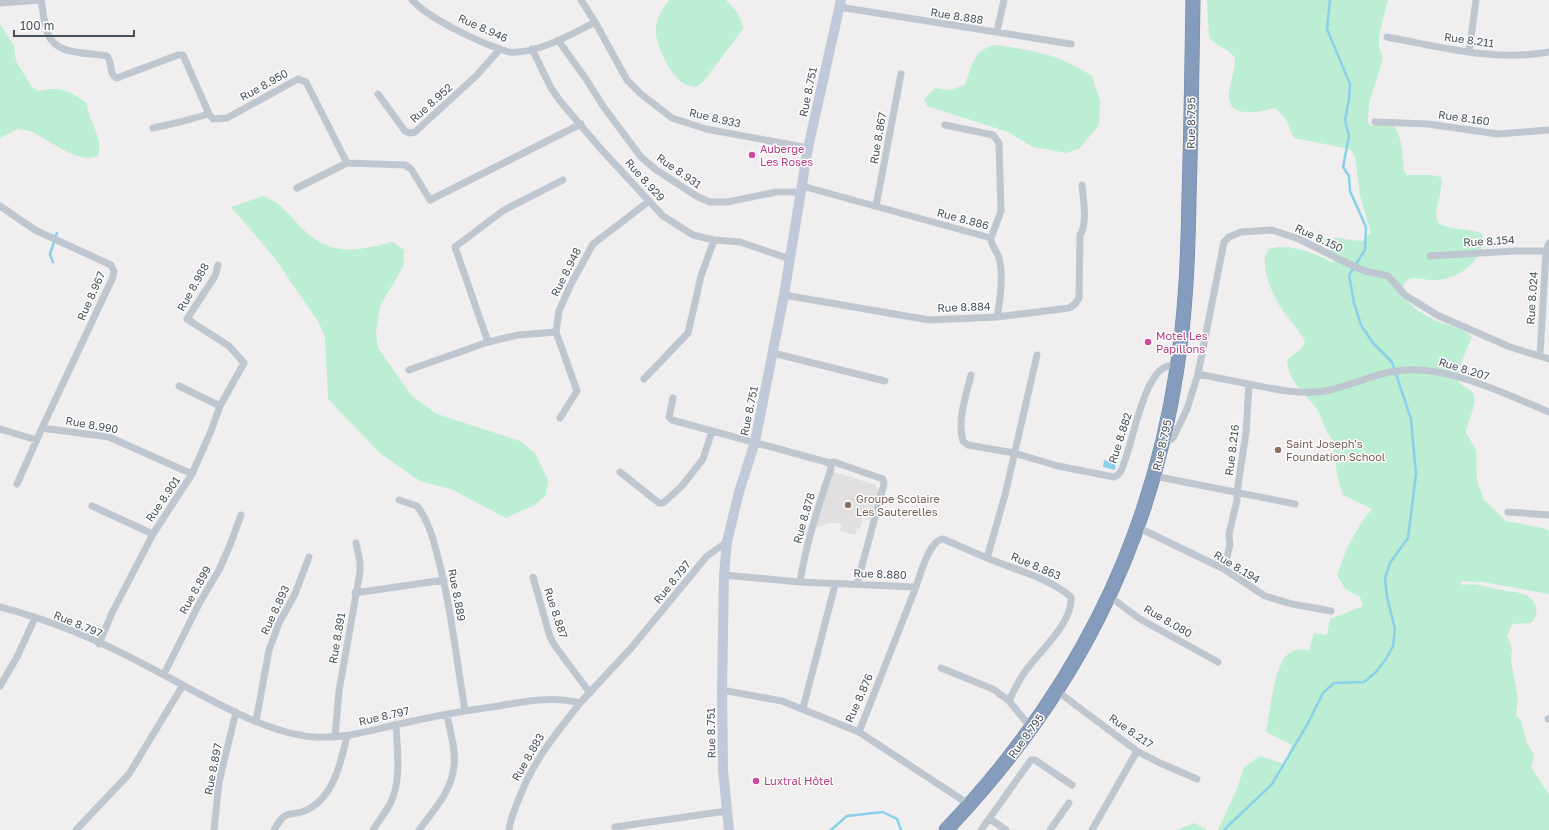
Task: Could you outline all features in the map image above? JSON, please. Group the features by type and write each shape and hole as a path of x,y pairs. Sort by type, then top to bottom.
{"highway":[{"name":"Rue 8.795","path":"946,830 970,805 1032,729 1057,691 1109,596 1137,527 1154,476 1163,442 1178,366 1185,300 1190,236 1193,0"}],"main road":[{"name":"Rue 8.751","path":"729,830 723,770 722,690 724,575 727,542 739,492 755,442 784,295 808,148 840,4"}],"street":[{"path":"0,3 41,0 51,41 65,50 107,56 110,59 112,72 117,78 178,55 183,55 209,114 153,128"},
{"name":"Rue 8.946","path":"412,0 426,11 458,30 500,49 518,53 532,50 558,40 595,22"},
{"name":"Rue 8.933","path":"581,0 627,80 641,94 672,118 706,129 808,148"},
{"path":"997,31 1004,0"},
{"path":"1469,52 1476,0"},
{"name":"Rue 8.888","path":"840,4 994,33 997,31 1071,44"},
{"name":"Rue 8.211","path":"1387,37 1469,52 1519,55 1549,52"},
{"name":"Rue 8.931","path":"558,40 586,79 602,106 641,156 655,169 698,197 710,202 727,202 776,192 802,189"},
{"name":"Rue 8.952","path":"378,94 405,131 410,133 415,132 477,75 500,49"},
{"name":"Rue 8.929","path":"532,50 551,88 582,124 600,148 648,202 663,216 693,235 714,240 740,242 790,260"},
{"name":"Rue 8.867","path":"876,206 901,74"},
{"name":"Rue 8.950","path":"209,114 213,119 219,120 227,118 298,79 302,79 306,82 347,163"},
{"name":"Rue 8.160","path":"1375,122 1428,124 1498,134 1549,130"},
{"path":"297,188 347,163 405,165 411,169 430,200 555,136 582,124"},
{"name":"Rue 8.886","path":"802,189 876,206 991,238 1001,211 999,144 993,135 945,125"},
{"path":"488,342 455,247 504,210 564,180"},
{"name":"Rue 8.884","path":"784,295 929,320 997,317 1069,308 1075,304 1079,298 1080,235 1083,231 1084,222 1082,184"},
{"name":"Rue 8.948","path":"556,332 559,311 590,248 648,202"},
{"name":"Rue 8.967","path":"0,206 35,230 111,265 114,271 113,277 42,428"},
{"name":"Rue 8.150","path":"1163,442 1170,440 1176,432 1187,409 1198,374 1224,242 1229,237 1241,232 1272,230 1299,239 1365,271 1388,276 1405,294 1437,315 1510,347 1549,359"},
{"path":"991,238 991,244 998,255 1000,265 1000,289 997,317"},
{"path":"644,379 688,333 701,276 714,240"},
{"name":"Rue 8.024","path":"1540,355 1549,243"},
{"name":"Rue 8.154","path":"1430,256 1514,251 1548,251"},
{"name":"Rue 8.988","path":"218,265 214,276 187,319 229,346 244,363 220,406"},
{"path":"409,370 488,342 518,335 556,332 577,392 560,418"},
{"path":"773,353 885,381"},
{"path":"987,558 1004,495 1037,355"},
{"name":"Rue 8.882","path":"1014,453 1058,466 1117,476 1133,441 1145,395 1150,384 1158,372 1168,366 1178,366"},
{"name":"Rue 8.207","path":"1249,384 1292,392 1324,391 1394,371 1426,370 1448,374 1511,396 1549,412"},
{"path":"1198,374 1249,384"},
{"path":"971,375 962,418 961,434 963,441 968,445 1014,453"},
{"name":"Rue 8.216","path":"1224,569 1230,545 1229,534 1237,500 1246,433 1249,384"},
{"path":"178,386 220,406"},
{"path":"673,398 670,419 830,463 834,462 880,476 883,479 884,484 857,584"},
{"name":"Rue 8.901","path":"100,644 112,613 153,534 192,474 220,406"},
{"path":"17,484 42,428"},
{"name":"Rue 8.990","path":"42,428 109,437 192,474"},
{"path":"0,429 37,440"},
{"path":"620,472 659,503 663,503 681,487 703,459 712,431"},
{"name":"Rue 8.878","path":"800,582 803,561 830,469 830,463"},
{"path":"1154,476 1295,504"},
{"name":"Rue 8.889","path":"399,500 418,506 422,512 434,542 444,580 465,710"},
{"path":"92,506 153,534"},
{"path":"1508,512 1549,515"},
{"name":"Rue 8.899","path":"164,674 200,602 219,570 230,546 241,515"},
{"name":"Rue 8.194","path":"1137,527 1224,569 1265,596 1292,604 1331,611"},
{"name":"Rue 8.880","path":"800,582 916,587 932,546 938,539 943,539 987,558"},
{"name":"Rue 8.797","path":"0,607 35,618 100,644 164,674 256,721 295,734 314,737 348,736 396,724 448,715 465,710 549,698 563,699 580,703 641,636 707,556 727,542"},
{"name":"Rue 8.891","path":"335,737 339,691 360,562 356,543"},
{"name":"Rue 8.893","path":"256,721 269,650 279,623 295,594 309,556"},
{"name":"Rue 8.863","path":"987,558 1052,584 1063,590 1071,597 1072,606 1066,619 1026,670 1009,701"},
{"path":"724,575 800,582"},
{"name":"Rue 8.887","path":"533,577 552,642 590,693"},
{"path":"355,593 444,580"},
{"path":"803,708 835,584"},
{"name":"Rue 8.876","path":"722,690 764,697 803,708 859,732 916,587"},
{"name":"Rue 8.080","path":"1109,596 1140,619 1218,662"},
{"path":"0,686 17,657 35,618"},
{"path":"942,668 993,689 1009,701 1032,729"},
{"path":"76,830 129,774 183,685"},
{"name":"Rue 8.217","path":"1057,691 1137,750 1160,763 1198,779"},
{"name":"Rue 8.883","path":"509,830 510,821 522,789 536,761 548,742 580,703"},
{"name":"Rue 8.897","path":"214,830 219,782 236,712"},
{"path":"419,830 445,794 452,779 454,765 453,748 448,715"},
{"path":"372,830 390,803 395,785 398,765 396,724"},
{"path":"859,732 970,805"},
{"path":"274,830 284,815 303,812 318,802 335,777 348,736"},
{"path":"1092,830 1137,750"},
{"path":"981,830 1031,760 1035,760 1072,784"},
{"path":"1050,830 1069,803"},
{"path":"615,827 727,812"},
{"path":"990,819 1006,830"}],"shaded area":[{"name":"Groupe Scolaire Les Sauterelles","path":"834,472 876,485 879,492 870,520 863,518 860,529 857,528 855,535 840,531 842,524 838,523 829,523 815,528 829,480"}],"green space":[{"path":"669,0 726,0 737,12 744,28 702,83 696,87 687,85 675,75 665,60 658,42 656,27 658,19"},
{"path":"1207,0 1388,0 1379,35 1379,47 1383,59 1369,103 1368,122 1371,126 1383,125 1394,127 1397,130 1406,175 1431,175 1441,177 1441,189 1436,213 1438,223 1447,227 1479,232 1484,239 1483,245 1474,262 1462,272 1455,276 1439,280 1410,279 1403,285 1401,294 1408,302 1422,313 1437,321 1460,329 1472,337 1460,366 1457,380 1460,384 1472,392 1474,396 1474,406 1466,432 1476,450 1477,481 1484,500 1506,521 1543,528 1549,531 1549,594 1483,582 1460,581 1462,585 1479,585 1524,594 1533,601 1536,606 1536,615 1531,623 1513,624 1507,635 1512,648 1511,660 1518,699 1516,715 1521,721 1527,743 1533,753 1534,759 1531,767 1549,795 1549,830 1218,830 1236,791 1244,767 1260,756 1284,764 1292,745 1266,732 1276,679 1283,660 1288,654 1295,650 1309,650 1314,633 1327,635 1330,619 1363,606 1360,597 1345,589 1337,575 1351,540 1360,524 1372,509 1343,495 1338,479 1332,440 1325,428 1318,410 1292,378 1287,360 1301,349 1305,342 1275,298 1266,271 1266,255 1269,249 1276,247 1293,248 1319,256 1333,263 1335,260 1323,238 1363,241 1371,233 1360,196 1355,157 1350,149 1294,138 1285,118 1275,108 1245,112 1233,107 1229,101 1229,92 1234,71 1235,58 1229,51 1215,43 1209,37"},
{"path":"0,24 14,46 16,61 32,87 39,91 59,89 75,95 87,103 90,117 99,142 98,156 90,158 82,157 26,130 17,129 0,138"},
{"path":"995,45 1045,54 1068,62 1092,76 1100,101 1099,125 1080,148 1067,153 1033,147 1008,132 927,106 924,99 935,88 950,90 965,85 974,60 982,51"},
{"path":"263,196 282,207 309,235 331,247 353,249 392,242 404,250 403,267 380,306 376,334 378,348 412,396 437,414 520,441 535,453 548,480 546,495 535,505 506,518 451,489 420,481 381,454 328,399 325,338 319,323 274,257 231,207"},
{"path":"1195,823 1208,830 1176,830"}],"water":[{"path":"1104,460 1116,463 1115,470 1103,467"}],"waterway":[{"path":"1224,830 1272,784 1307,725 1323,693 1334,683 1364,682 1376,672 1386,659 1393,646 1395,629 1387,597 1385,578 1390,563 1408,538 1416,474 1411,419 1392,362 1373,343 1361,325 1354,303 1349,275 1365,250 1366,227 1350,191 1349,176 1343,167 1349,136 1345,120 1350,84 1327,29 1330,0"},
{"path":"53,262 50,254 57,233"},
{"path":"831,830 847,816 883,812 897,819 901,830"}],"place":[{"name":"Auberge Les Roses","path":"752,155"},
{"name":"Motel Les Papillons","path":"1148,342"},
{"name":"Saint Joseph's Foundation School","path":"1278,450"},
{"name":"Groupe Scolaire Les Sauterelles","path":"848,505"},
{"name":"Luxtral Hôtel","path":"756,781"}]}
